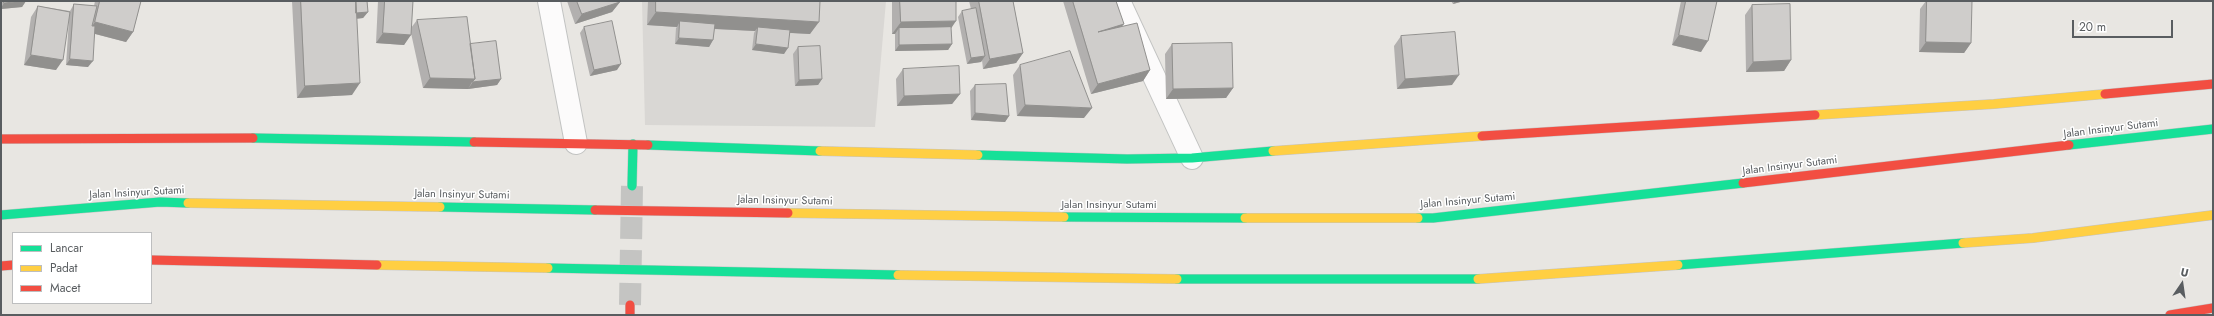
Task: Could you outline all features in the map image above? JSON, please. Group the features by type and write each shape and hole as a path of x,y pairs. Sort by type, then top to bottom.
{"main road":[{"path":"1,139 220,138 576,143 981,156 1127,159 1192,158 1385,142 1994,104 2213,84"},
{"name":"Jalan Insinyur Sutami","path":"1,215 160,202 991,217 1434,218 2213,129"},
{"path":"632,186 633,144"},
{"path":"152,260 1102,279 1499,279 2033,238 2213,215"},
{"path":"1,266 12,265"},
{"path":"630,305 630,315"},
{"path":"2170,315 2213,308"}],"street":[{"path":"549,1 576,143"},
{"path":"1119,1 1192,158"}],"shaded area":[{"path":"642,1 886,1 875,127 645,125"}],"building":[{"path":"4,1 24,1 4,3"},
{"path":"100,1 141,1 133,32 95,22"},
{"path":"301,1 356,1 360,83 305,86"},
{"path":"356,1 367,1 368,12 356,13"},
{"path":"385,1 413,1 411,35 383,33"},
{"path":"577,1 619,1 620,2 582,14"},
{"path":"656,1 820,1 819,22 656,12"},
{"path":"900,1 956,1 956,21 901,22"},
{"path":"979,1 1013,1 1023,53 990,59"},
{"path":"1073,1 1116,1 1124,24 1098,32 1137,23 1150,70 1098,84"},
{"path":"1686,1 1717,1 1708,41 1679,35"},
{"path":"1927,1 1972,1 1971,43 1926,42"},
{"path":"74,4 97,6 92,26 95,26 93,61 70,59"},
{"path":"1790,4 1791,60 1753,62 1752,5"},
{"path":"38,6 70,12 63,60 31,55"},
{"path":"976,8 985,56 971,58 962,11"},
{"path":"467,17 475,79 430,78 417,20"},
{"path":"612,21 621,64 594,70 584,27"},
{"path":"680,21 715,24 713,40 679,38"},
{"path":"758,27 790,30 788,48 756,44"},
{"path":"951,27 952,44 899,45 899,28"},
{"path":"1455,32 1459,75 1405,79 1401,36"},
{"path":"496,41 501,79 472,82 475,79 470,44"},
{"path":"1232,43 1233,88 1173,89 1172,44"},
{"path":"820,46 822,79 799,80 798,47"},
{"path":"1070,51 1092,108 1025,105 1020,65"},
{"path":"959,66 960,94 904,96 903,69"},
{"path":"1006,84 1009,116 975,113 975,85"}],"tunnel":[{"path":"630,305 632,186"}],"traffic: fast":[{"path":"2069,145 2213,129"},
{"path":"253,138 474,142"},
{"path":"632,186 633,144"},
{"path":"648,145 820,151"},
{"path":"978,155 1127,159 1192,158 1273,151"},
{"path":"1418,218 1433,218 1743,183"},
{"path":"1,215 160,202 188,203"},
{"path":"440,207 595,210"},
{"path":"1064,217 1245,218"},
{"path":"1678,265 1963,243"},
{"path":"548,268 898,275"},
{"path":"1177,279 1478,279"}],"traffic: slow":[{"path":"1815,115 1994,104 2105,94"},
{"path":"1273,151 1482,136"},
{"path":"820,151 978,155"},
{"path":"188,203 440,207"},
{"path":"788,213 1064,217"},
{"path":"1963,243 2033,238 2213,215"},
{"path":"1245,218 1418,218"},
{"path":"377,265 548,268"},
{"path":"1478,279 1678,265"},
{"path":"898,275 1177,279"}],"traffic: jam":[{"path":"2105,94 2213,84"},
{"path":"1482,136 1815,115"},
{"path":"1,139 253,138"},
{"path":"474,142 648,145"},
{"path":"1743,183 2069,145"},
{"path":"595,210 788,213"},
{"path":"152,260 377,265"},
{"path":"1,266 12,265"},
{"path":"630,305 630,315"},
{"path":"2170,315 2213,308"}]}
